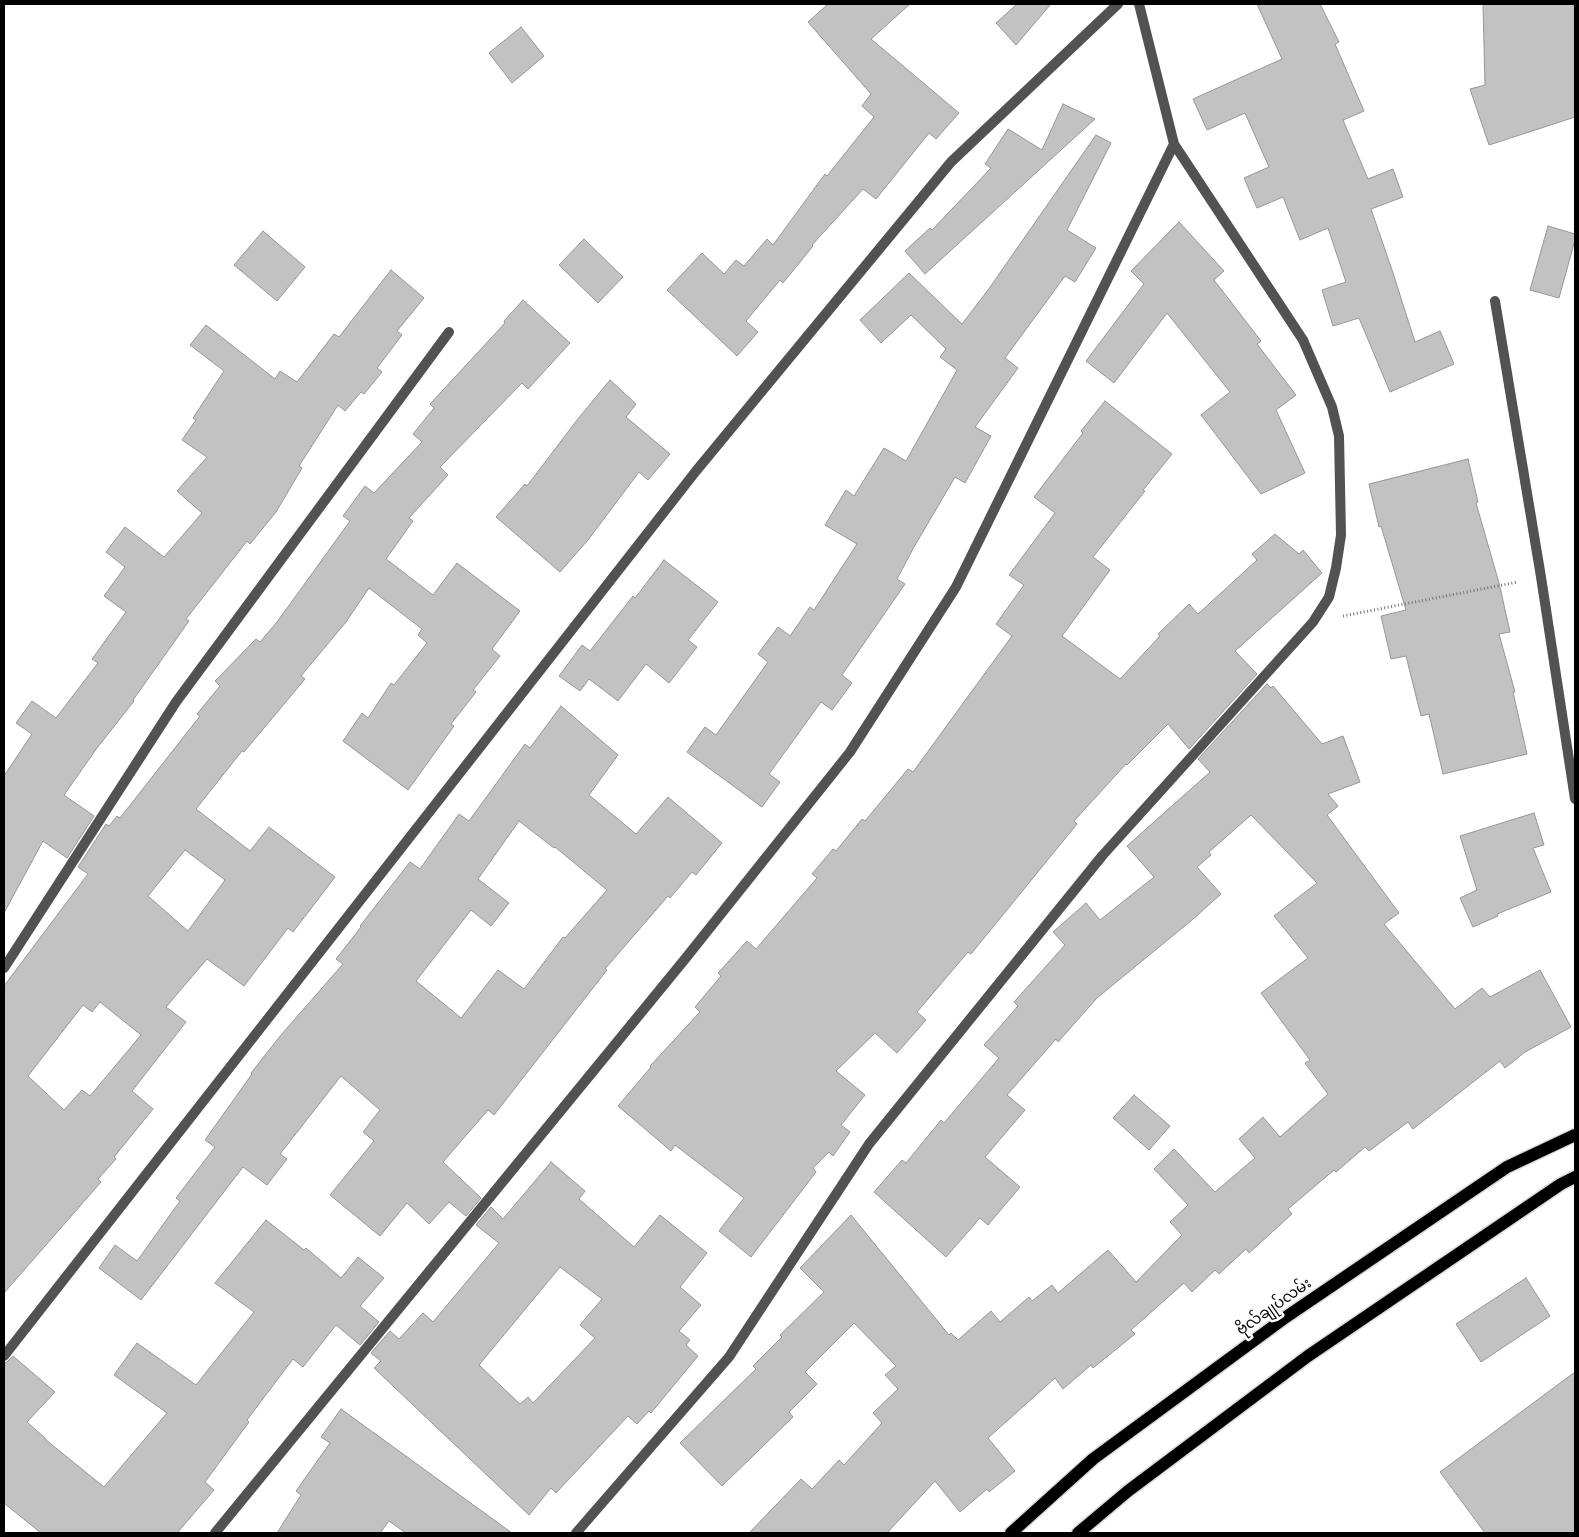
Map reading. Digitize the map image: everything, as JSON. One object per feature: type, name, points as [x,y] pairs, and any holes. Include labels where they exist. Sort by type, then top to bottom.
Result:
[{"type":"main road","name":"ဗိုလ်ချုပ်လမ်း","points":[[1011,1533],[1094,1459],[1286,1317],[1507,1167],[1575,1135]]},
{"type":"main road","points":[[1078,1533],[1128,1491],[1308,1356],[1561,1184],[1575,1177]]},
{"type":"street","points":[[4,1356],[696,471],[951,162],[1118,4]]},
{"type":"street","points":[[576,1533],[729,1357],[876,1136],[1102,856],[1313,622],[1329,596],[1341,535],[1339,436],[1332,407],[1303,340],[1174,144],[1139,4]]},
{"type":"street","points":[[216,1533],[679,967],[850,752],[956,587],[1174,144]]},
{"type":"street","points":[[1495,301],[1541,577],[1575,799]]},
{"type":"street","points":[[4,968],[176,702],[449,332]]},
{"type":"path","points":[[1313,622],[1541,577]]},
{"type":"building","points":[[828,4],[910,4],[871,39],[959,113],[936,139],[929,133],[876,199],[863,189],[812,245],[783,283],[780,280],[746,321],[758,332],[737,356],[667,290],[702,253],[724,274],[736,260],[744,266],[767,239],[773,245],[825,174],[827,176],[874,117],[862,106],[871,94],[808,22]]},
{"type":"building","points":[[1017,4],[1051,4],[1016,45],[996,23]]},
{"type":"building","points":[[1257,4],[1320,4],[1339,42],[1335,44],[1364,111],[1343,120],[1368,179],[1393,169],[1403,197],[1371,209],[1415,342],[1440,331],[1454,364],[1390,392],[1359,318],[1333,326],[1322,290],[1346,282],[1328,228],[1300,240],[1283,197],[1257,208],[1244,178],[1269,167],[1245,113],[1207,130],[1193,99],[1282,59]]},
{"type":"building","points":[[1483,4],[1575,4],[1575,117],[1489,145],[1470,89],[1485,85]]},
{"type":"building","points":[[521,27],[544,56],[512,83],[489,53]]},
{"type":"building","points":[[1063,104],[1095,119],[925,274],[905,251],[930,228],[932,230],[991,168],[985,164],[1008,129],[1042,150]]},
{"type":"building","points":[[1096,135],[1111,143],[1067,230],[1096,248],[1075,282],[1065,276],[1005,358],[1018,368],[975,427],[991,436],[965,483],[955,477],[914,547],[897,579],[905,584],[842,675],[852,683],[832,710],[821,702],[769,774],[780,782],[762,807],[687,752],[705,727],[716,735],[768,662],[758,654],[778,627],[790,636],[810,607],[814,610],[857,544],[825,525],[846,490],[854,496],[884,448],[906,461],[957,370],[940,357],[946,349],[911,315],[881,343],[860,320],[909,273],[962,324],[988,290]]},
{"type":"building","points":[[1179,222],[1224,271],[1214,280],[1261,341],[1257,344],[1296,395],[1276,410],[1305,473],[1261,494],[1201,415],[1230,392],[1167,313],[1114,383],[1086,361],[1144,284],[1131,271]]},
{"type":"building","points":[[1548,226],[1575,234],[1559,298],[1530,290]]},
{"type":"building","points":[[263,231],[305,267],[277,301],[234,265]]},
{"type":"building","points":[[584,239],[623,277],[598,303],[559,265]]},
{"type":"building","points":[[391,270],[424,298],[397,331],[402,335],[377,368],[382,372],[364,394],[361,392],[345,411],[338,405],[299,466],[302,468],[276,512],[250,544],[247,541],[186,619],[189,621],[134,701],[97,748],[64,795],[94,816],[67,858],[43,841],[4,913],[4,776],[32,734],[16,723],[32,701],[56,718],[98,663],[92,659],[126,612],[104,596],[125,567],[106,552],[125,527],[164,557],[202,513],[177,491],[207,457],[182,440],[196,420],[193,418],[224,371],[190,345],[206,325],[275,379],[280,371],[297,382],[334,334],[339,337]]},
{"type":"building","points":[[523,300],[570,343],[528,389],[522,383],[440,467],[448,475],[409,518],[413,521],[386,559],[433,595],[457,563],[520,611],[492,649],[500,656],[473,690],[476,692],[451,724],[454,726],[408,790],[343,741],[362,713],[368,718],[391,683],[394,685],[427,643],[418,635],[422,629],[369,588],[346,622],[301,676],[305,679],[244,752],[242,751],[196,809],[250,851],[269,827],[335,877],[293,932],[288,928],[244,986],[207,959],[166,1007],[186,1022],[132,1091],[153,1109],[114,1157],[116,1159],[98,1179],[101,1182],[4,1293],[4,986],[88,874],[78,867],[106,824],[109,826],[117,816],[120,818],[200,716],[197,714],[220,686],[215,681],[256,639],[260,642],[277,622],[350,521],[343,516],[365,486],[374,493],[422,442],[413,434],[434,408],[430,404],[505,323],[504,321]],"holes":[[[185,850],[225,880],[188,931],[148,896]],[[100,1002],[141,1035],[90,1096],[82,1090],[64,1110],[28,1076],[83,1005],[92,1012]]]},
{"type":"building","points":[[610,380],[636,404],[626,417],[670,454],[648,480],[639,472],[588,540],[560,572],[496,517],[525,484],[527,486]]},
{"type":"building","points":[[1105,401],[1172,454],[1093,557],[1110,570],[1062,636],[1120,679],[1160,636],[1158,634],[1189,604],[1198,614],[1257,560],[1252,554],[1275,534],[1299,554],[1303,550],[1322,573],[1235,651],[1257,674],[1189,749],[1168,724],[1126,764],[1074,821],[1077,824],[971,954],[968,952],[917,1012],[926,1020],[897,1053],[875,1033],[836,1071],[865,1095],[841,1125],[850,1132],[833,1156],[829,1152],[813,1168],[816,1172],[751,1257],[719,1231],[744,1198],[675,1145],[671,1151],[618,1106],[650,1066],[700,1012],[695,1007],[721,976],[718,973],[747,941],[756,949],[817,878],[812,874],[833,849],[836,851],[862,819],[865,821],[908,769],[913,772],[1012,636],[996,624],[1024,585],[1009,575],[1055,513],[1034,497]]},
{"type":"building","points":[[1468,459],[1478,502],[1476,503],[1499,583],[1510,632],[1499,634],[1515,692],[1513,692],[1527,754],[1443,774],[1429,714],[1421,716],[1406,656],[1391,659],[1381,616],[1406,610],[1381,526],[1379,527],[1369,484]]},
{"type":"building","points":[[664,560],[718,602],[688,640],[697,647],[669,683],[646,664],[618,701],[589,679],[580,691],[559,676],[582,645],[590,651]]},
{"type":"building","points":[[1267,684],[1271,688],[1273,686],[1322,744],[1343,736],[1360,782],[1328,794],[1338,806],[1327,815],[1399,913],[1384,924],[1455,1009],[1482,988],[1490,997],[1540,970],[1571,1027],[1525,1052],[1505,1068],[1500,1061],[1413,1129],[1408,1122],[1369,1151],[1365,1147],[1336,1172],[1334,1170],[1288,1209],[1292,1214],[1249,1253],[1246,1249],[1219,1274],[1215,1270],[1192,1292],[1184,1283],[1131,1330],[1135,1334],[1093,1368],[1091,1365],[1063,1389],[1055,1378],[988,1438],[1015,1471],[989,1492],[987,1489],[960,1512],[935,1481],[887,1533],[749,1533],[801,1479],[812,1489],[839,1460],[844,1465],[882,1423],[873,1413],[898,1389],[885,1375],[896,1366],[854,1323],[805,1372],[817,1384],[789,1412],[793,1417],[722,1486],[680,1443],[756,1369],[753,1366],[782,1337],[780,1335],[824,1292],[800,1268],[851,1215],[949,1335],[951,1333],[958,1340],[991,1311],[1000,1322],[1029,1297],[1032,1301],[1052,1285],[1058,1293],[1108,1250],[1136,1282],[1182,1235],[1170,1222],[1188,1205],[1154,1169],[1174,1149],[1215,1192],[1255,1158],[1239,1139],[1263,1117],[1280,1137],[1328,1094],[1305,1063],[1310,1060],[1261,993],[1308,958],[1274,916],[1317,883],[1251,815],[1209,852],[1211,855],[1197,867],[1221,894],[1097,998],[1058,1042],[1056,1039],[1007,1095],[1025,1110],[985,1157],[1020,1187],[988,1225],[980,1218],[946,1257],[874,1192],[902,1160],[906,1163],[941,1120],[944,1123],[999,1058],[984,1045],[1018,1006],[1014,1002],[1065,945],[1053,932],[1086,903],[1100,920],[1154,877],[1127,846],[1210,772],[1198,759]]},
{"type":"building","points":[[561,706],[618,755],[589,795],[636,834],[668,797],[722,843],[696,875],[692,872],[670,898],[668,896],[605,969],[607,970],[494,1115],[488,1110],[443,1162],[481,1198],[466,1216],[449,1202],[429,1224],[407,1203],[380,1236],[330,1195],[374,1141],[363,1132],[380,1110],[341,1076],[280,1154],[287,1159],[267,1185],[243,1167],[141,1300],[99,1268],[115,1245],[137,1261],[180,1201],[176,1198],[215,1147],[205,1140],[251,1073],[281,1035],[343,964],[336,959],[360,926],[410,862],[420,869],[459,814],[469,821],[525,744],[530,748]],"holes":[[[519,821],[607,890],[565,938],[563,937],[524,989],[498,970],[461,1018],[416,981],[471,910],[491,926],[509,903],[478,879]]]},
{"type":"building","points":[[1534,813],[1544,845],[1533,848],[1551,892],[1497,914],[1498,916],[1473,927],[1460,898],[1477,890],[1460,836]]},
{"type":"building","points":[[1134,1095],[1170,1126],[1149,1150],[1113,1118]]},
{"type":"building","points":[[551,1162],[585,1191],[579,1199],[634,1247],[660,1215],[707,1253],[680,1287],[701,1305],[679,1331],[690,1340],[686,1345],[698,1356],[651,1413],[649,1411],[637,1424],[628,1416],[556,1493],[551,1488],[529,1515],[374,1368],[381,1361],[371,1353],[390,1331],[399,1339],[423,1313],[433,1322],[499,1243],[476,1225],[491,1207],[503,1219]],"holes":[[[560,1267],[602,1299],[580,1325],[595,1338],[533,1403],[528,1397],[520,1404],[479,1365]]]},
{"type":"building","points":[[266,1220],[304,1250],[306,1248],[341,1278],[358,1257],[384,1278],[360,1306],[379,1322],[360,1345],[336,1325],[303,1367],[293,1359],[247,1420],[249,1422],[205,1482],[214,1490],[177,1533],[41,1533],[4,1503],[4,1363],[13,1356],[55,1392],[27,1422],[104,1487],[167,1413],[114,1375],[137,1343],[196,1385],[254,1312],[215,1283]]},
{"type":"building","points":[[1526,1278],[1550,1316],[1481,1362],[1456,1324]]},
{"type":"building","points":[[1575,1372],[1575,1533],[1485,1533],[1440,1472]]},
{"type":"building","points":[[341,1409],[512,1533],[406,1533],[389,1521],[380,1533],[277,1533],[301,1495],[296,1491],[330,1443],[321,1437]]}]
